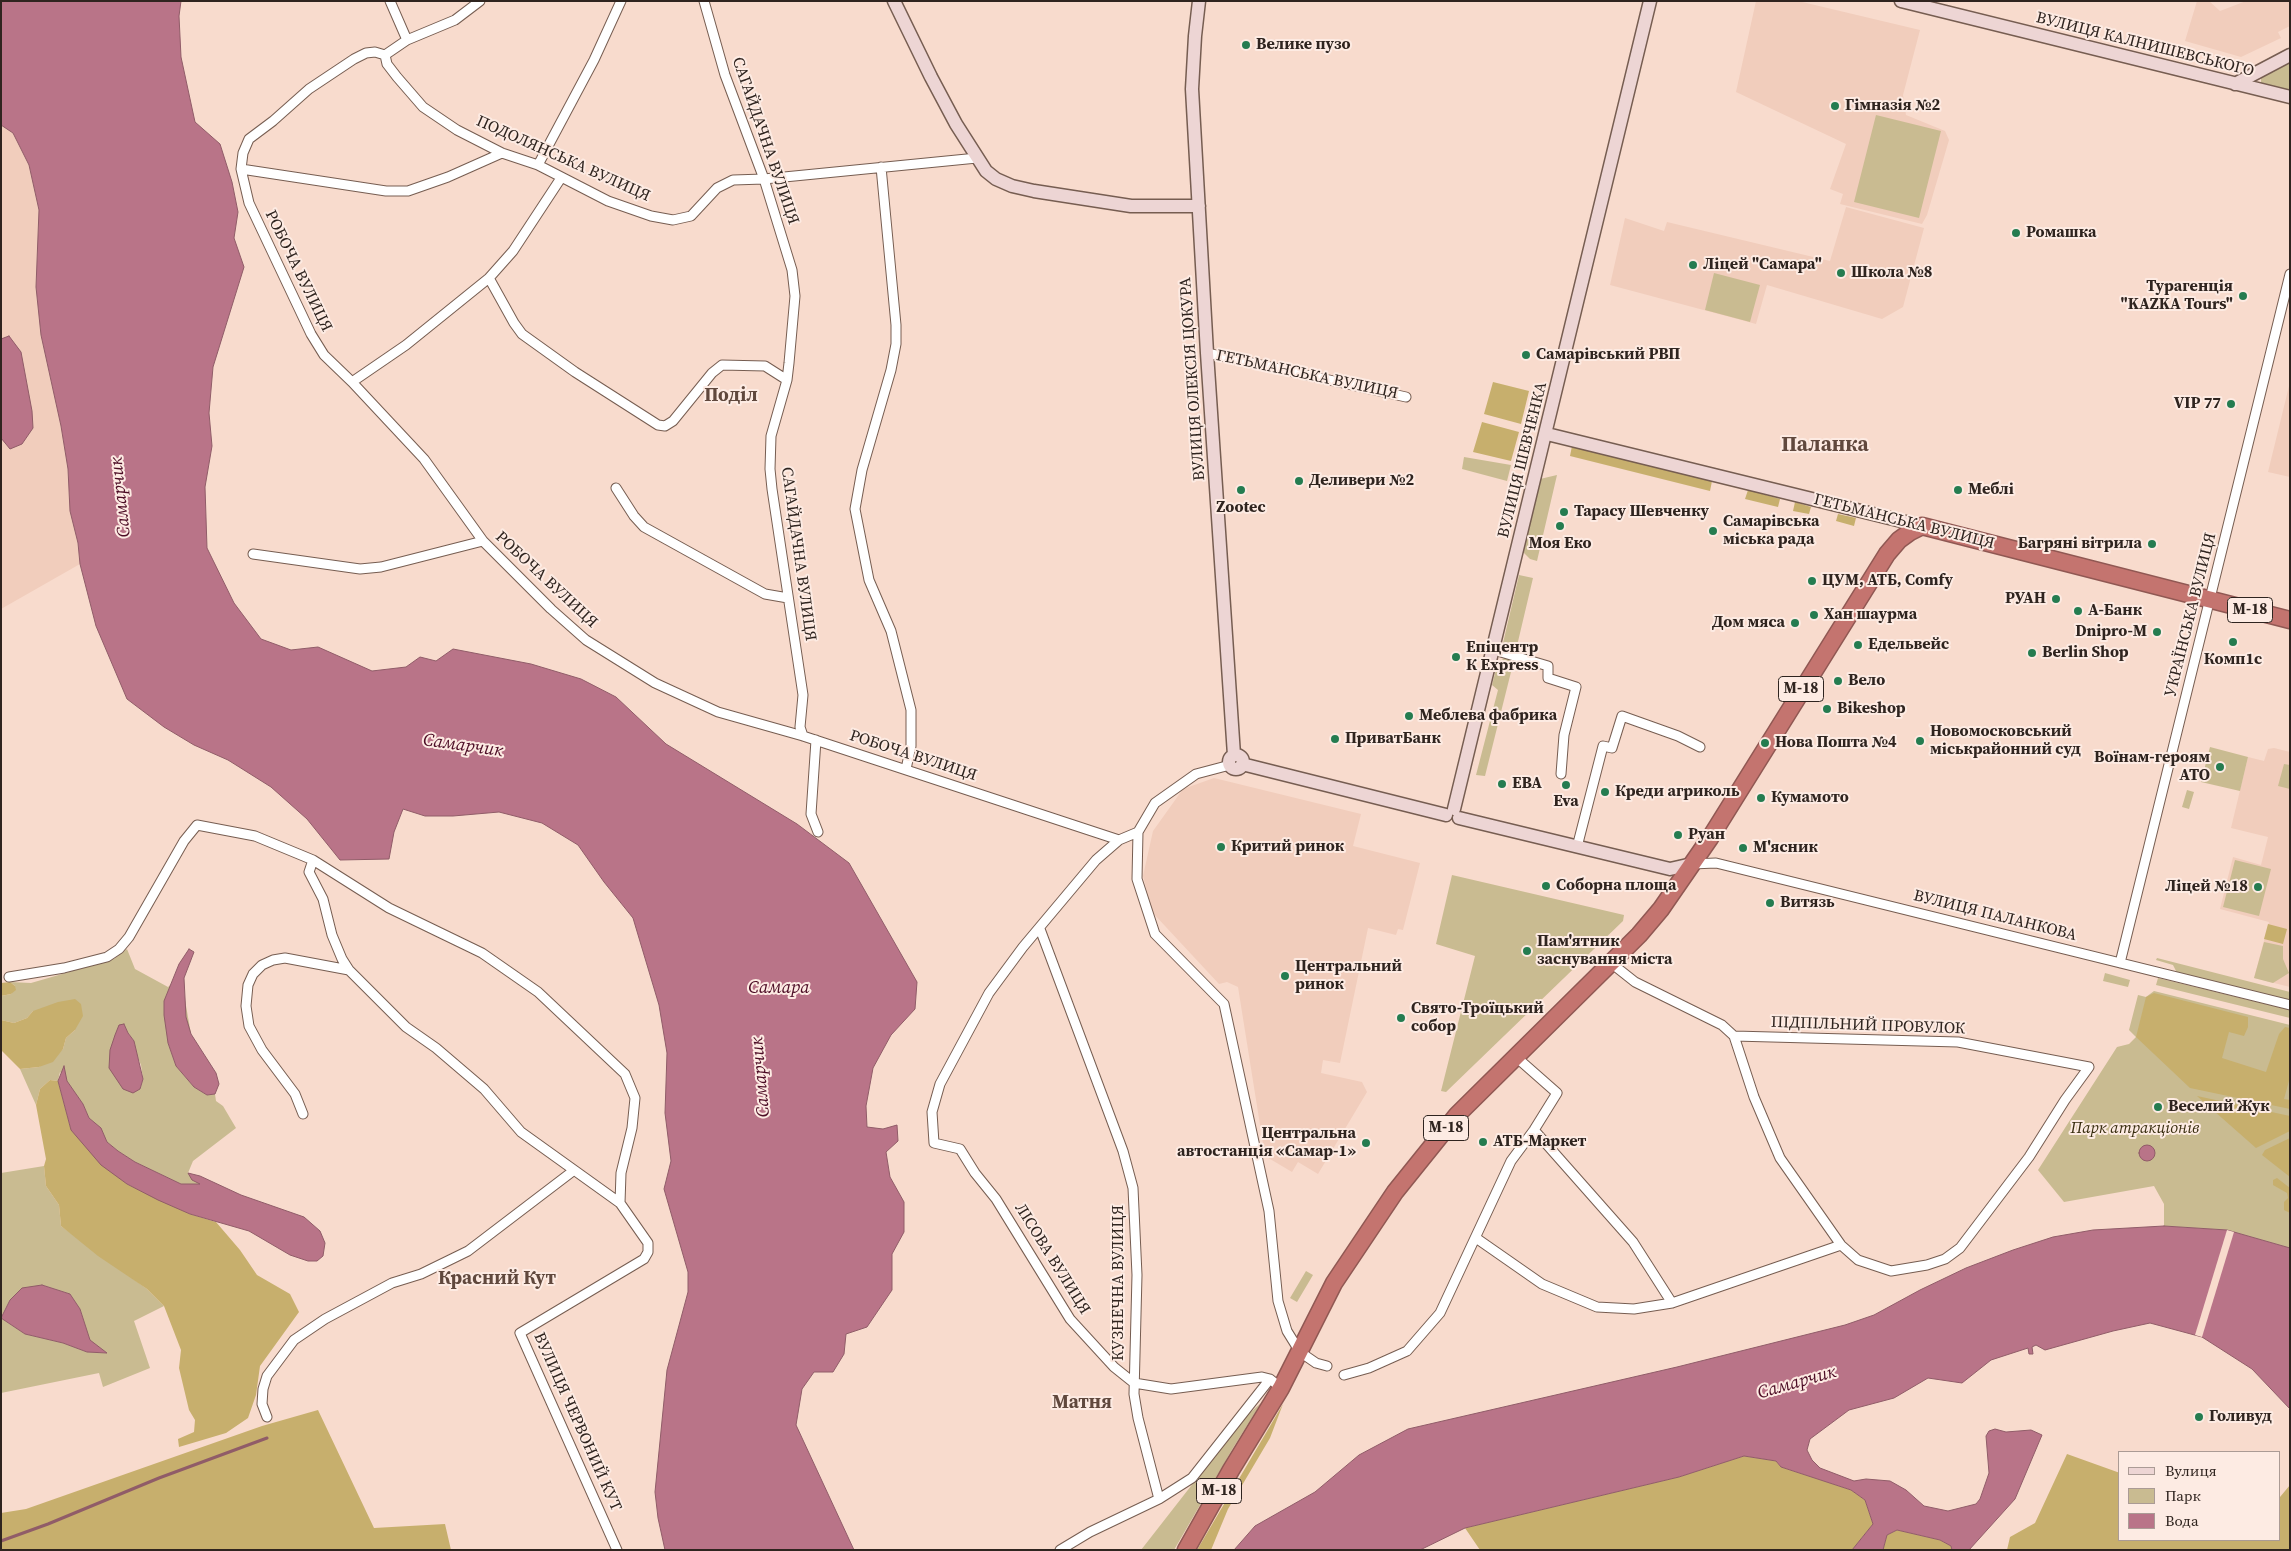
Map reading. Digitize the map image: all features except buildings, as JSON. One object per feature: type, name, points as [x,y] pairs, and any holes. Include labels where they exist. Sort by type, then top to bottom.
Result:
[{"type":"highway","name":"ГЕТЬМАНСЬКА ВУЛИЦЯ","points":[[1922,526],[2290,620]]},
{"type":"highway","name":"М-18","points":[[1186,1550],[1231,1470],[1276,1383],[1300,1352],[1334,1283],[1395,1192],[1457,1115],[1639,936],[1661,909],[1692,864],[1887,554],[1910,532],[1922,526]]},
{"type":"street","points":[[390,1],[407,40]]},
{"type":"street","points":[[480,1],[455,20],[407,40],[384,55],[375,52],[366,53],[354,59],[309,89],[274,121],[249,139],[243,153],[241,169],[386,191],[408,191],[448,177],[502,153]]},
{"type":"street","points":[[538,165],[594,60],[621,1]]},
{"type":"street","name":"САГАЙДАЧНА ВУЛИЦЯ","points":[[704,1],[725,75],[764,178],[792,270],[795,296],[787,380],[771,436],[770,469],[803,695],[800,726],[803,736]]},
{"type":"street","points":[[894,1],[931,77],[977,158],[996,179],[1012,186],[1034,191],[1131,206],[1199,206]]},
{"type":"street","name":"ВУЛИЦЯ ОЛЕКСІЯ ЦОКУРА","points":[[1199,1],[1194,36],[1192,89],[1207,354],[1235,762]]},
{"type":"street","name":"ВУЛИЦЯ ШЕВЧЕНКА","points":[[1453,814],[1650,1]]},
{"type":"street","name":"ВУЛИЦЯ КАЛНИШЕВСЬКОГО","points":[[1901,1],[2290,97]]},
{"type":"street","name":"ПОДОЛЯНСЬКА ВУЛИЦЯ","points":[[384,55],[387,64],[397,78],[423,106],[457,130],[502,153],[538,165],[608,201],[650,216],[673,220],[691,216],[717,188],[733,180],[977,158]]},
{"type":"street","points":[[2234,84],[2290,55]]},
{"type":"street","points":[[881,167],[896,325],[896,344],[891,370],[862,470],[856,509],[869,580],[891,631],[911,710],[911,746],[906,769]]},
{"type":"street","name":"РОБОЧА ВУЛИЦЯ","points":[[241,169],[249,203],[311,334],[324,355],[424,459],[483,541],[544,602],[586,640],[655,683],[718,712],[816,740],[1119,840]]},
{"type":"street","points":[[352,382],[406,345],[489,278],[512,252],[561,178]]},
{"type":"street","name":"УКРАЇНСЬКА ВУЛИЦЯ","points":[[2120,963],[2290,274]]},
{"type":"street","points":[[489,278],[522,334],[575,372],[658,426],[665,426],[673,421],[712,373],[722,365],[750,364],[765,366],[787,380]]},
{"type":"street","name":"ГЕТЬМАНСЬКА ВУЛИЦЯ","points":[[1207,354],[1406,397]]},
{"type":"street","name":"ГЕТЬМАНСЬКА ВУЛИЦЯ","points":[[1546,434],[1922,526]]},
{"type":"street","points":[[616,488],[634,516],[644,527],[765,594],[788,598]]},
{"type":"street","points":[[253,554],[360,569],[399,563],[483,541]]},
{"type":"street","points":[[1494,650],[1548,666],[1548,678],[1576,686],[1564,735],[1562,774]]},
{"type":"street","points":[[1577,847],[1603,746],[1612,748],[1622,716],[1678,736],[1700,747]]},
{"type":"street","points":[[816,740],[811,814],[818,832]]},
{"type":"street","points":[[1327,1366],[1316,1363],[1300,1352],[1287,1330],[1278,1300],[1269,1211],[1224,1004],[1155,934],[1137,879],[1138,832],[1155,803],[1196,774],[1235,762],[1453,814],[1577,847],[1670,869],[1692,864]]},
{"type":"street","points":[[9,977],[64,968],[107,957],[119,949],[129,938],[184,841],[197,825],[255,836],[313,860],[389,908],[454,938],[507,970],[538,992],[625,1074],[635,1098],[632,1128],[620,1173],[620,1203]]},
{"type":"street","points":[[1040,929],[1096,860],[1119,840],[1138,832]]},
{"type":"street","name":"ВУЛИЦЯ ЧЕРВОНИЙ КУТ","points":[[313,860],[309,872],[322,899],[342,959],[349,970],[406,1027],[436,1048],[484,1089],[521,1132],[620,1203],[648,1243],[648,1252],[644,1259],[520,1333],[617,1550]]},
{"type":"street","name":"ВУЛИЦЯ ПАЛАНКОВА","points":[[1692,864],[1704,862],[1725,865],[2290,1005]]},
{"type":"street","name":"ЛІСОВА ВУЛИЦЯ","points":[[1040,929],[1023,947],[989,993],[940,1084],[932,1112],[934,1143],[960,1149],[975,1173],[996,1199],[1070,1319],[1114,1367],[1134,1383],[1171,1389],[1262,1377],[1276,1383]]},
{"type":"street","name":"КУЗНЕЧНА ВУЛИЦЯ","points":[[1040,929],[1120,1142],[1133,1188],[1137,1276],[1134,1383],[1138,1418],[1159,1499]]},
{"type":"street","points":[[303,1114],[295,1094],[262,1050],[249,1026],[246,1006],[248,985],[253,974],[262,965],[273,960],[285,958],[349,970]]},
{"type":"street","points":[[1476,1238],[1542,1284],[1597,1307],[1634,1309],[1672,1303],[1769,1272],[1841,1245],[1780,1158],[1754,1097],[1734,1036],[1722,1025],[1635,982],[1611,963]]},
{"type":"street","name":"ПІДПІЛЬНИЙ ПРОВУЛОК","points":[[1734,1036],[1958,1042],[2089,1067],[2065,1100],[2029,1157],[1960,1248],[1945,1259],[1926,1265],[1891,1271],[1858,1260],[1841,1245]]},
{"type":"street","points":[[1344,1375],[1369,1368],[1407,1351],[1440,1313],[1511,1161],[1534,1130],[1557,1093],[1515,1056]]},
{"type":"street","points":[[1534,1130],[1633,1242],[1672,1303]]},
{"type":"street","points":[[267,1417],[262,1404],[267,1376],[294,1340],[325,1319],[392,1283],[421,1274],[468,1251],[573,1170]]},
{"type":"street","points":[[1060,1550],[1090,1532],[1159,1499],[1192,1478],[1276,1383]]},
{"type":"shaded area","name":"Гімназія №2","points":[[1756,1],[1798,1],[1920,30],[1903,95],[1906,115],[1945,131],[1949,140],[1927,215],[1922,224],[1840,204],[1843,194],[1830,189],[1846,144],[1736,92]]},
{"type":"shaded area","points":[[2197,1],[2209,1],[2220,11],[2246,1],[2290,1],[2290,26],[2278,32],[2281,38],[2241,57],[2185,41]]},
{"type":"shaded area","points":[[1,125],[13,133],[29,165],[39,210],[36,287],[41,335],[61,426],[68,469],[70,511],[78,543],[80,564],[1,609]]},
{"type":"shaded area","points":[[1846,207],[1924,228],[1903,307],[1882,319],[1767,285],[1756,324],[1610,285],[1625,218],[1664,231],[1667,222],[1830,261]]},
{"type":"shaded area","points":[[1493,382],[1529,391],[1521,424],[1484,414]]},
{"type":"shaded area","points":[[2290,382],[2290,477],[2268,472]]},
{"type":"shaded area","points":[[1482,422],[1519,432],[1511,461],[1473,452]]},
{"type":"shaded area","points":[[1572,446],[1712,481],[1710,491],[1570,456]]},
{"type":"shaded area","points":[[1748,490],[1780,499],[1778,507],[1745,499]]},
{"type":"shaded area","points":[[1795,502],[1811,507],[1809,514],[1793,511]]},
{"type":"shaded area","points":[[1838,514],[1856,518],[1854,526],[1836,521]]},
{"type":"shaded area","name":"Ліцей №18","points":[[2274,748],[2290,752],[2290,987],[2254,978],[2269,922],[2220,909],[2233,857],[2261,865],[2268,837],[2231,828],[2248,757],[2264,761],[2268,749]]},
{"type":"shaded area","name":"Центральний ринок","points":[[1214,778],[1361,814],[1353,846],[1420,863],[1403,930],[1398,929],[1396,935],[1368,928],[1340,1063],[1323,1060],[1321,1073],[1362,1082],[1367,1092],[1318,1174],[1298,1162],[1292,1172],[1265,1156],[1238,987],[1227,982],[1219,984],[1152,912],[1143,876],[1153,831],[1183,789]]},
{"type":"shaded area","points":[[2268,924],[2287,929],[2283,944],[2264,939]]},
{"type":"shaded area","points":[[10,982],[15,986],[16,990],[11,994],[1,996],[1,983]]},
{"type":"shaded area","points":[[2154,993],[2248,1017],[2248,1027],[2244,1036],[2229,1032],[2222,1058],[2266,1072],[2279,1034],[2285,1027],[2290,1028],[2290,1077],[2284,1099],[2290,1100],[2290,1109],[2190,1088],[2136,1037],[2146,997]]},
{"type":"shaded area","points":[[75,999],[81,1004],[83,1016],[75,1030],[66,1038],[63,1049],[53,1062],[39,1067],[20,1069],[1,1050],[1,1020],[14,1023],[27,1018],[33,1011],[58,1002]]},
{"type":"shaded area","points":[[50,1080],[58,1081],[71,1130],[127,1184],[190,1214],[216,1222],[240,1250],[257,1275],[290,1294],[299,1312],[260,1366],[256,1395],[248,1418],[226,1433],[179,1447],[178,1439],[194,1432],[195,1420],[189,1410],[179,1368],[181,1350],[164,1306],[147,1289],[98,1256],[61,1226],[59,1205],[46,1186],[44,1166],[46,1159],[36,1105],[40,1089]]},
{"type":"shaded area","points":[[2197,1096],[2290,1116],[2290,1131],[2256,1148]]},
{"type":"shaded area","points":[[2290,1138],[2290,1177],[2262,1155],[2265,1150]]},
{"type":"shaded area","points":[[2277,1178],[2290,1188],[2290,1213],[2284,1210],[2284,1202],[2288,1198],[2287,1193],[2273,1185],[2273,1180]]},
{"type":"shaded area","points":[[1283,1404],[1270,1438],[1228,1509],[1211,1550],[1197,1550]]},
{"type":"shaded area","points":[[318,1410],[374,1528],[445,1524],[451,1550],[1,1550],[1,1513],[26,1509],[262,1426]]},
{"type":"shaded area","points":[[2067,1454],[2118,1472],[2118,1541],[2281,1541],[2281,1496],[2290,1485],[2290,1550],[2007,1550],[2010,1537],[2035,1523]]},
{"type":"shaded area","points":[[1744,1456],[1776,1461],[1781,1467],[1851,1490],[1865,1500],[1873,1524],[1852,1550],[1480,1550],[1465,1528],[1679,1477]]},
{"type":"shaded area","points":[[1897,1530],[1940,1540],[1951,1546],[1952,1550],[1883,1550],[1887,1535]]},
{"type":"green space","points":[[2290,60],[2290,92],[2261,84],[2261,76]]},
{"type":"green space","points":[[1876,115],[1941,131],[1919,218],[1854,202]]},
{"type":"green space","points":[[1714,273],[1760,285],[1750,322],[1705,310]]},
{"type":"green space","points":[[1464,457],[1511,465],[1507,481],[1462,469]]},
{"type":"green space","points":[[1557,475],[1537,561],[1530,559],[1522,551],[1540,479]]},
{"type":"green space","points":[[1519,575],[1533,578],[1516,650],[1513,652],[1505,649],[1503,643]]},
{"type":"green space","points":[[1505,658],[1514,660],[1485,776],[1476,775],[1498,690],[1492,685],[1498,662]]},
{"type":"green space","points":[[2210,747],[2248,757],[2240,791],[2201,782]]},
{"type":"green space","points":[[2284,764],[2290,765],[2290,789],[2278,786]]},
{"type":"green space","points":[[2187,790],[2194,792],[2189,809],[2182,807]]},
{"type":"green space","points":[[2235,860],[2271,869],[2259,916],[2223,907]]},
{"type":"green space","points":[[1452,875],[1624,915],[1623,921],[1446,1092],[1441,1091],[1475,956],[1436,944]]},
{"type":"green space","points":[[2264,942],[2283,946],[2283,959],[2289,973],[2273,983],[2254,978]]},
{"type":"green space","points":[[127,949],[135,969],[168,987],[176,980],[185,1000],[191,1034],[168,1043],[176,1066],[194,1087],[207,1095],[215,1094],[216,1101],[223,1106],[236,1128],[193,1161],[188,1173],[202,1184],[181,1184],[135,1162],[118,1151],[107,1142],[100,1128],[89,1118],[83,1104],[60,1072],[58,1081],[50,1080],[40,1089],[36,1105],[20,1069],[39,1067],[63,1049],[66,1038],[75,1030],[33,1011],[27,1018],[14,1023],[1,1020],[1,996],[11,994],[15,986],[10,982],[31,983],[114,959]],"holes":[[[124,1024],[134,1041],[141,1065],[143,1079],[140,1089]]]},
{"type":"green space","points":[[2157,958],[2290,992],[2290,1001],[2177,973],[2173,965],[2156,960]]},
{"type":"green space","points":[[2105,973],[2130,980],[2128,987],[2103,981]]},
{"type":"green space","points":[[2158,978],[2290,1010],[2290,1018],[2156,985]]},
{"type":"green space","name":"Парк атракціонів","points":[[2154,991],[2290,1025],[2290,1248],[2227,1230],[2164,1226],[2164,1204],[2154,1186],[2064,1202],[2038,1170],[2117,1047],[2129,1044],[2136,1037],[2129,1030],[2138,995],[2146,997]]},
{"type":"green space","points":[[44,1166],[46,1186],[59,1205],[61,1226],[147,1289],[164,1306],[134,1321],[150,1368],[103,1387],[99,1373],[1,1393],[1,1318],[25,1334],[63,1343],[87,1352],[107,1353],[90,1341],[80,1309],[70,1294],[42,1285],[10,1300],[1,1317],[1,1173]]},
{"type":"green space","points":[[1306,1271],[1313,1275],[1297,1302],[1290,1298]]},
{"type":"green space","points":[[1261,1403],[1174,1550],[1141,1550],[1244,1418]]},
{"type":"water","name":"Самара","points":[[1,1],[181,1],[179,16],[181,57],[195,122],[220,144],[232,182],[238,212],[234,238],[244,267],[213,367],[209,413],[212,446],[205,487],[207,548],[234,603],[261,639],[291,650],[318,647],[372,671],[406,667],[420,657],[436,661],[453,649],[531,664],[581,679],[616,697],[666,744],[797,824],[849,863],[917,982],[915,1009],[891,1035],[873,1068],[866,1106],[867,1127],[883,1129],[897,1125],[898,1141],[886,1152],[890,1177],[904,1202],[904,1232],[892,1254],[892,1290],[867,1327],[846,1334],[844,1354],[833,1372],[814,1372],[802,1389],[796,1425],[854,1550],[665,1550],[655,1492],[667,1370],[688,1292],[688,1272],[664,1189],[671,1161],[665,1113],[667,1053],[659,1005],[633,918],[578,845],[542,823],[499,812],[453,816],[425,816],[403,809],[394,832],[389,859],[340,860],[307,819],[271,787],[228,760],[194,745],[164,727],[127,699],[96,626],[80,564],[78,543],[70,511],[68,469],[61,426],[41,335],[36,287],[39,210],[29,165],[13,133],[1,125]]},
{"type":"water","points":[[9,336],[21,352],[32,411],[33,428],[22,444],[10,449],[1,438],[1,339]]},
{"type":"water","points":[[189,949],[194,952],[184,978],[186,1017],[191,1034],[216,1073],[219,1084],[215,1094],[207,1095],[194,1087],[176,1066],[168,1043],[164,1001],[179,964]]},
{"type":"water","points":[[124,1024],[134,1041],[143,1079],[140,1089],[133,1093],[123,1089],[109,1068],[110,1050],[115,1035],[119,1025]]},
{"type":"water","points":[[64,1066],[67,1081],[83,1104],[89,1118],[101,1128],[107,1142],[118,1151],[135,1162],[181,1184],[200,1184],[192,1180],[188,1173],[200,1176],[241,1195],[304,1217],[320,1231],[325,1243],[323,1256],[317,1261],[308,1261],[290,1255],[249,1231],[190,1214],[158,1200],[127,1184],[101,1165],[71,1130],[58,1081]]},
{"type":"water","points":[[2144,1145],[2150,1145],[2155,1150],[2153,1159],[2144,1161],[2139,1156],[2139,1150]]},
{"type":"water","name":"Самарчик","points":[[2164,1226],[2227,1230],[2290,1248],[2290,1409],[2252,1369],[2202,1337],[2150,1323],[2045,1350],[2036,1345],[2032,1347],[2033,1354],[2029,1354],[2028,1348],[1991,1360],[1962,1383],[1928,1378],[1894,1398],[1849,1410],[1810,1439],[1807,1450],[1812,1460],[1820,1468],[1854,1481],[1866,1479],[1890,1481],[1906,1490],[1924,1506],[1948,1511],[1976,1504],[1980,1499],[1989,1473],[1986,1436],[1989,1431],[1995,1429],[2006,1432],[2031,1430],[2042,1435],[2015,1499],[1969,1550],[1952,1550],[1951,1546],[1940,1540],[1897,1530],[1887,1535],[1883,1550],[1852,1550],[1873,1524],[1865,1500],[1851,1490],[1781,1467],[1776,1461],[1744,1456],[1679,1477],[1465,1528],[1420,1550],[1234,1550],[1255,1526],[1315,1492],[1359,1455],[1408,1429],[1677,1367],[1845,1325],[1874,1315],[1966,1268],[2053,1237],[2093,1230]]},
{"type":"water","points":[[42,1285],[70,1294],[80,1309],[90,1340],[107,1353],[87,1352],[63,1343],[25,1334],[1,1318],[10,1300],[22,1288]]},
{"type":"pier","points":[[2227,1230],[2234,1232],[2202,1337],[2195,1335]]},
{"type":"waterway","points":[[1,1541],[48,1524],[159,1478],[267,1438]]},
{"type":"place","name":"Велике пузо","points":[[1246,45]]},
{"type":"place","name":"Гімназія №2","points":[[1835,106]]},
{"type":"place","name":"Ромашка","points":[[2016,233]]},
{"type":"place","name":"Ліцей \"Самара\"","points":[[1693,265]]},
{"type":"place","name":"Школа №8","points":[[1841,273]]},
{"type":"place","name":"Турагенція \"KAZKA Tours\"","points":[[2243,296]]},
{"type":"place","name":"Самарівський РВП","points":[[1526,355]]},
{"type":"place","name":"VIP 77","points":[[2231,404]]},
{"type":"place","name":"Деливери №2","points":[[1299,481]]},
{"type":"place","name":"Zootec","points":[[1241,490]]},
{"type":"place","name":"Меблі","points":[[1958,490]]},
{"type":"place","name":"Тарасу Шевченку","points":[[1564,512]]},
{"type":"place","name":"Моя Еко","points":[[1560,526]]},
{"type":"place","name":"Самарівська міська рада","points":[[1713,531]]},
{"type":"place","name":"Багряні вітрила","points":[[2152,544]]},
{"type":"place","name":"ЦУМ, АТБ, Comfy","points":[[1812,581]]},
{"type":"place","name":"РУАН","points":[[2056,599]]},
{"type":"place","name":"А-Банк","points":[[2078,611]]},
{"type":"place","name":"Хан шаурма","points":[[1814,615]]},
{"type":"place","name":"Дом мяса","points":[[1795,623]]},
{"type":"place","name":"Dnipro-M","points":[[2157,632]]},
{"type":"place","name":"Комп1с","points":[[2233,642]]},
{"type":"place","name":"Едельвейс","points":[[1858,645]]},
{"type":"place","name":"Berlin Shop","points":[[2032,653]]},
{"type":"place","name":"Епіцентр К Express","points":[[1456,657]]},
{"type":"place","name":"Вело","points":[[1838,681]]},
{"type":"place","name":"Bikeshop","points":[[1827,709]]},
{"type":"place","name":"Меблева фабрика","points":[[1409,716]]},
{"type":"place","name":"ПриватБанк","points":[[1335,739]]},
{"type":"place","name":"Новомосковський міськрайонний суд","points":[[1920,741]]},
{"type":"place","name":"Нова Пошта №4","points":[[1765,743]]},
{"type":"place","name":"Воїнам-героям АТО","points":[[2220,767]]},
{"type":"place","name":"ЕВА","points":[[1502,784]]},
{"type":"place","name":"Eva","points":[[1566,785]]},
{"type":"place","name":"Креди агриколь","points":[[1605,792]]},
{"type":"place","name":"Кумамото","points":[[1761,798]]},
{"type":"place","name":"Руан","points":[[1678,835]]},
{"type":"place","name":"Критий ринок","points":[[1221,847]]},
{"type":"place","name":"М'ясник","points":[[1743,848]]},
{"type":"place","name":"Соборна площа","points":[[1546,886]]},
{"type":"place","name":"Ліцей №18","points":[[2258,887]]},
{"type":"place","name":"Витязь","points":[[1770,903]]},
{"type":"place","name":"Пам'ятник заснування міста","points":[[1527,951]]},
{"type":"place","name":"Центральний ринок","points":[[1285,976]]},
{"type":"place","name":"Свято-Троїцький собор","points":[[1401,1018]]},
{"type":"place","name":"Веселий Жук","points":[[2158,1107]]},
{"type":"place","name":"АТБ-Маркет","points":[[1483,1142]]},
{"type":"place","name":"Центральна автостанція «Самар-1»","points":[[1366,1143]]},
{"type":"place","name":"Голивуд","points":[[2199,1417]]},
{"type":"district","name":"Поділ","points":[[731,396]]},
{"type":"district","name":"Паланка","points":[[1825,446]]},
{"type":"district","name":"Красний Кут","points":[[497,1279]]},
{"type":"district","name":"Матня","points":[[1082,1403]]}]
